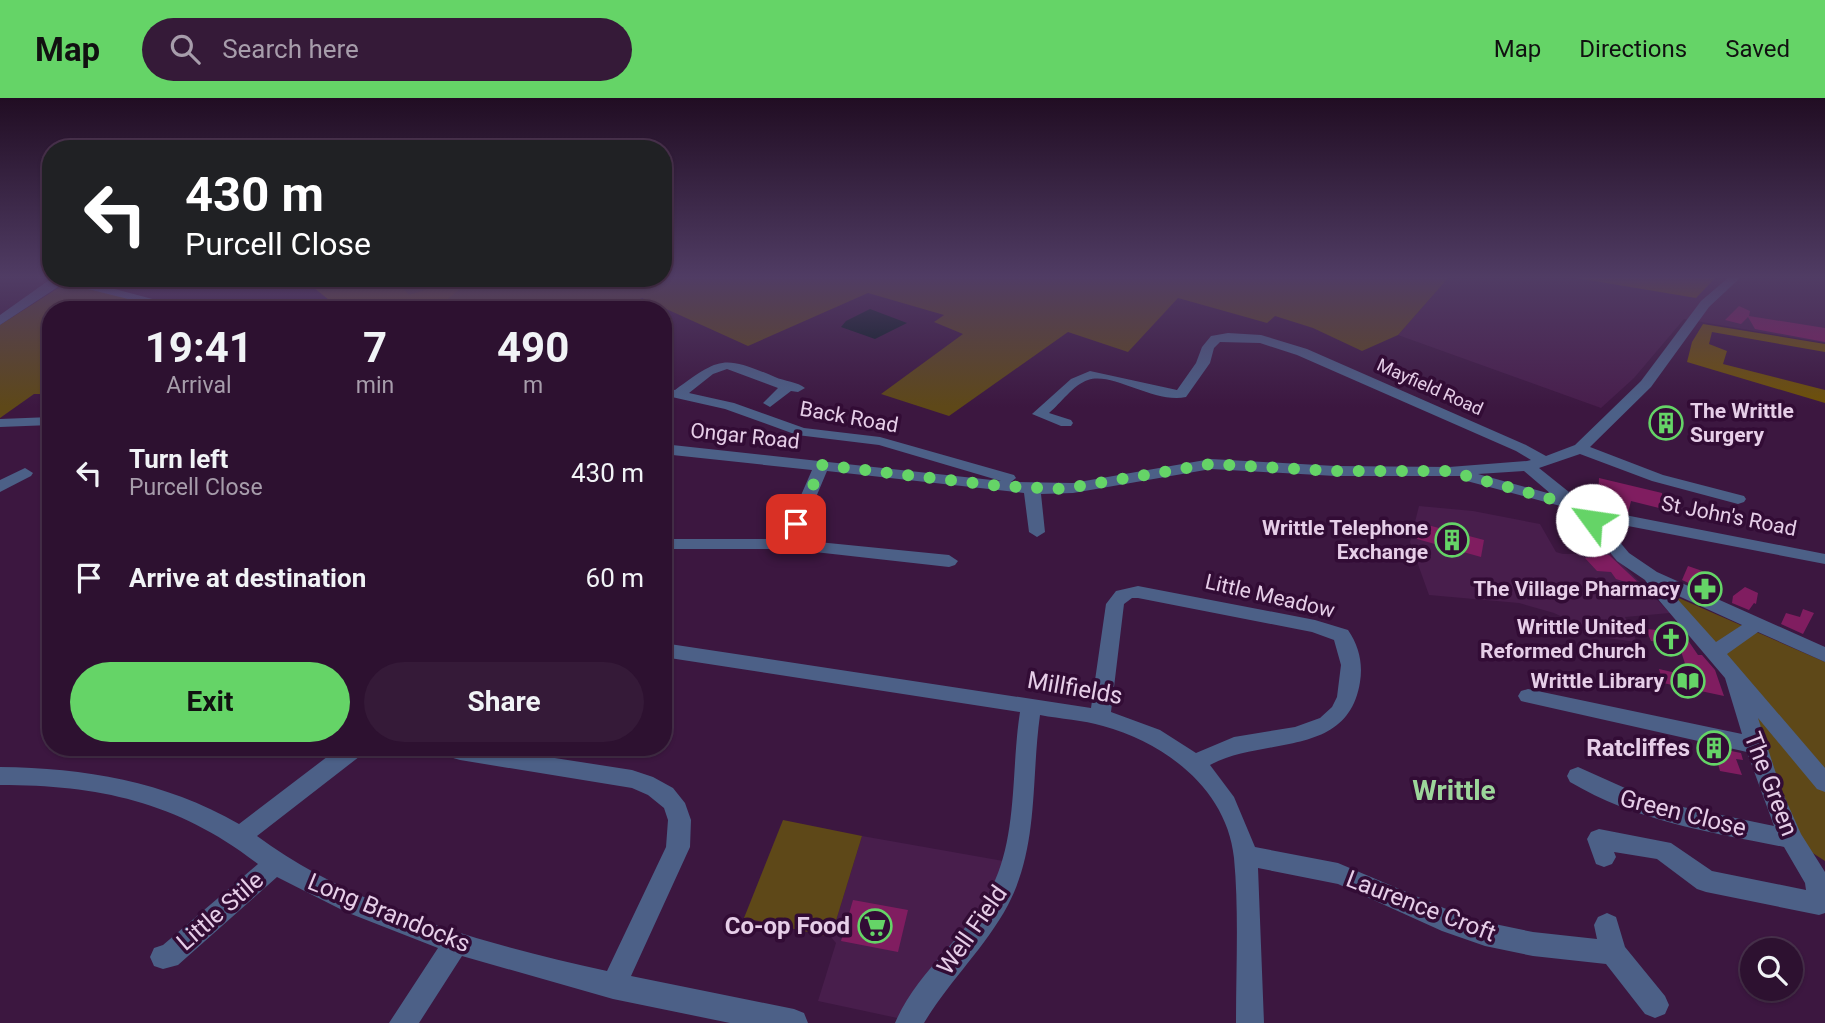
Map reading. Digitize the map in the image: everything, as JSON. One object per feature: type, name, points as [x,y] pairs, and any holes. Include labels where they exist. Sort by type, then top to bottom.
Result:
[{"type":"street","points":[[1693,320],[1646,384],[1580,447],[1660,481],[1689,490],[1738,499]]},
{"type":"street","name":"Mayfield Road","points":[[1066,423],[1040,414],[1081,378],[1099,376],[1157,393],[1181,394],[1196,373],[1211,343],[1222,337],[1248,338],[1302,352],[1521,448],[1545,462]]},
{"type":"street","points":[[725,365],[737,355]]},
{"type":"street","points":[[672,391],[716,367],[725,365],[745,369],[792,388],[770,403]]},
{"type":"street","name":"Back Road","points":[[672,392],[729,406],[802,432],[862,438],[923,453],[1017,481],[1029,488]]},
{"type":"street","points":[[0,431],[34,422]]},
{"type":"street","points":[[0,423],[42,422]]},
{"type":"street","name":"Ongar Road","points":[[672,450],[1029,488],[1073,488],[1211,464],[1335,471],[1449,471],[1527,466],[1545,462],[1580,447]]},
{"type":"street","points":[[788,544],[822,465]]},
{"type":"street","name":"The Green","points":[[1527,466],[1580,509],[1623,557],[1650,576],[1825,655]]},
{"type":"street","name":"Ongar Road","points":[[1449,471],[1580,509]]},
{"type":"street","points":[[0,487],[25,472]]},
{"type":"street","points":[[1029,488],[1037,532]]},
{"type":"street","name":"St John's Road","points":[[1580,509],[1825,559]]},
{"type":"street","points":[[672,544],[788,544],[949,561]]},
{"type":"street","name":"The Green","points":[[1650,576],[1825,783]]},
{"type":"street","name":"Little Meadow","points":[[1100,717],[1115,604],[1118,597],[1124,594],[1139,592],[1167,597],[1315,626],[1341,635],[1349,650],[1352,672],[1349,697],[1338,714],[1307,733],[1241,743],[1196,763]]},
{"type":"street","points":[[1716,652],[1755,625]]},
{"type":"street","name":"Millfields","points":[[672,651],[1100,717],[1130,724],[1173,745],[1196,763],[1217,787],[1233,813],[1246,856],[1250,1023]]},
{"type":"street","name":"The Green","points":[[1734,675],[1754,745],[1791,839],[1821,894]]},
{"type":"street","points":[[1528,696],[1754,745]]},
{"type":"street","name":"Well Field","points":[[909,1023],[929,991],[991,911],[1011,870],[1020,835],[1024,755],[1031,706]]},
{"type":"street","points":[[240,836],[344,756]]},
{"type":"street","points":[[485,756],[632,779],[653,785],[670,796],[679,811],[681,830],[678,847],[613,986]]},
{"type":"street","name":"Long Brandocks","points":[[0,776],[64,778],[116,785],[168,801],[240,836],[276,863],[356,904],[456,943],[722,1016],[794,1023]]},
{"type":"street","name":"Green Close","points":[[1578,776],[1613,796],[1644,807],[1791,839]]},
{"type":"street","points":[[1604,857],[1599,839],[1663,849],[1706,881],[1821,894]]},
{"type":"street","name":"Laurence Croft","points":[[1246,856],[1315,867],[1348,877],[1453,923],[1485,934],[1560,947],[1613,951]]},
{"type":"street","name":"Little Stile","points":[[163,957],[169,956],[276,863]]},
{"type":"street","points":[[1607,925],[1613,951],[1655,1005]]},
{"type":"street","points":[[403,1023],[456,943]]},
{"type":"shaded area","points":[[8,320],[42,320],[42,394],[34,394],[0,418],[0,325]]},
{"type":"shaded area","points":[[691,320],[806,320],[748,346]]},
{"type":"shaded area","points":[[900,320],[907,323],[875,339],[841,327],[846,321]]},
{"type":"shaded area","points":[[1157,320],[1128,352],[1068,332],[949,416],[881,394],[963,334],[934,322]]},
{"type":"shaded area","points":[[1288,320],[1411,320],[1398,335],[1362,351],[1313,328]]},
{"type":"shaded area","points":[[1411,320],[1683,320],[1634,378],[1601,408],[1398,335]]},
{"type":"shaded area","points":[[1691,320],[1825,320],[1825,343]]},
{"type":"shaded area","points":[[1703,324],[1825,344],[1825,352],[1712,332],[1709,344],[1727,351],[1723,364],[1825,390],[1825,403],[1687,362],[1692,342]]},
{"type":"shaded area","points":[[1419,506],[1473,511],[1540,524],[1556,552],[1563,554],[1612,554],[1670,613],[1625,617],[1637,642],[1607,638],[1554,613],[1519,603],[1429,595],[1410,542]]},
{"type":"shaded area","points":[[1672,595],[1825,662],[1825,861],[1808,850],[1801,841],[1747,700]]},
{"type":"shaded area","points":[[783,820],[862,836],[831,937],[744,918]]},
{"type":"shaded area","points":[[862,836],[1009,862],[987,906],[902,1019],[818,1001],[836,943],[831,937]]},
{"type":"building","points":[[1726,320],[1745,320],[1741,324]]},
{"type":"building","points":[[1750,320],[1775,320],[1825,328],[1825,342],[1755,329]]},
{"type":"building","name":"The Writtle Surgery","points":[[1663,412],[1682,418],[1672,431],[1653,424]]},
{"type":"building","points":[[1599,478],[1662,493],[1663,509],[1631,501],[1628,513],[1603,508],[1602,502],[1598,501]]},
{"type":"building","name":"Writtle Telephone Exchange","points":[[1420,523],[1484,540],[1481,557],[1417,539]]},
{"type":"building","points":[[1593,555],[1609,555],[1644,588],[1616,579],[1611,572],[1597,571],[1585,558],[1595,557]]},
{"type":"building","points":[[1688,566],[1711,574],[1713,594],[1682,580]]},
{"type":"building","points":[[1745,587],[1758,593],[1756,604],[1749,610],[1732,603],[1733,596]]},
{"type":"building","points":[[1803,609],[1814,613],[1803,634],[1781,624],[1786,613],[1800,617]]},
{"type":"building","points":[[1646,629],[1657,630],[1665,639],[1679,634],[1685,636],[1698,655],[1702,655],[1715,670],[1724,696],[1663,683],[1659,669],[1689,676],[1679,645],[1651,641]]},
{"type":"building","points":[[1707,746],[1741,753],[1743,760],[1736,759],[1742,775],[1720,771],[1718,764],[1713,764]]},
{"type":"building","name":"Co-op Food","points":[[853,900],[908,910],[898,952],[841,941]]},
{"type":"place","name":"The Writtle Surgery","points":[[1666,423]]},
{"type":"place","name":"Writtle Telephone Exchange","points":[[1452,540]]},
{"type":"place","name":"The Village Pharmacy","points":[[1705,589]]},
{"type":"place","name":"Writtle United Reformed Church","points":[[1671,639]]},
{"type":"place","name":"Writtle Library","points":[[1688,681]]},
{"type":"place","name":"Ratcliffes","points":[[1714,748]]},
{"type":"place","name":"Co-op Food","points":[[875,926]]},
{"type":"district","name":"Writtle","points":[[1454,790]]},
{"type":"route","points":[[796,524],[822,465],[1032,489],[1062,489],[1107,483],[1211,464],[1335,471],[1449,471],[1577,506],[1592,520]]}]
